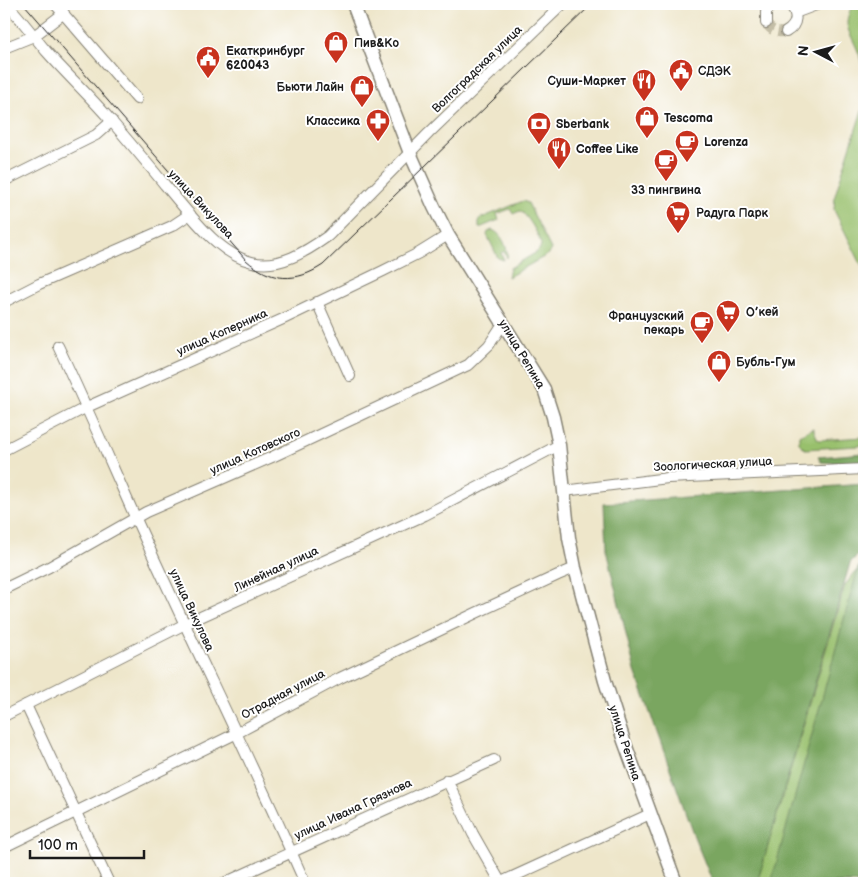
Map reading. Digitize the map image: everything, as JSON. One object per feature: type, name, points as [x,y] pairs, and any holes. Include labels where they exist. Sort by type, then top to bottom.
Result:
[{"type":"main road","name":"улица Репина","points":[[353,4],[410,153],[434,207],[448,235],[544,389],[553,417],[558,445],[569,538],[575,568],[605,681],[624,741],[676,883]]},
{"type":"street","name":"улица Викулова","points":[[7,4],[112,121],[190,214],[219,244],[239,257],[253,263],[285,260],[314,246],[328,236],[410,153]]},
{"type":"street","points":[[55,4],[137,99]]},
{"type":"street","name":"Волгоградская улица","points":[[410,153],[562,4]]},
{"type":"street","points":[[766,23],[766,12],[773,4]]},
{"type":"street","points":[[786,32],[794,24],[796,13],[788,4]]},
{"type":"street","points":[[796,13],[819,4]]},
{"type":"street","points":[[4,48],[34,36],[64,13]]},
{"type":"street","points":[[4,180],[96,135],[112,121]]},
{"type":"street","points":[[4,302],[39,284],[172,226],[190,214]]},
{"type":"street","name":"улица Коперника","points":[[4,450],[87,407],[420,253],[448,235]]},
{"type":"street","points":[[317,302],[350,376]]},
{"type":"street","name":"улица Котовского","points":[[4,589],[49,567],[136,518],[272,457],[468,365],[489,344],[504,322]]},
{"type":"street","name":"улица Викулова","points":[[58,346],[237,733],[304,883]]},
{"type":"street","name":"Линейная улица","points":[[4,716],[185,624],[425,515],[558,445]]},
{"type":"street","name":"Зоологическая улица","points":[[564,491],[668,478],[864,468]]},
{"type":"street","name":"Отрадная улица","points":[[4,847],[237,733],[349,674],[575,568]]},
{"type":"street","points":[[26,705],[109,883]]},
{"type":"street","name":"улица Ивана Грязнова","points":[[224,883],[446,780],[494,760]]},
{"type":"street","points":[[446,780],[473,834],[501,883],[650,814]]},
{"type":"green space","points":[[853,4],[864,4],[864,76],[859,55],[847,22]]},
{"type":"green space","points":[[864,104],[864,270],[834,210],[835,195]]},
{"type":"green space","points":[[523,201],[528,203],[551,249],[549,254],[508,277],[510,268],[539,249],[541,245],[536,232],[530,221],[520,211],[513,214],[510,209],[497,214],[499,220],[479,228],[479,219]]},
{"type":"green space","points":[[492,230],[501,237],[506,246],[507,258],[504,251],[501,253],[504,260],[498,258],[487,235]]},
{"type":"green space","points":[[813,428],[818,440],[864,437],[864,444],[859,446],[805,449],[799,443],[799,435]]},
{"type":"green space","points":[[864,453],[864,465],[821,462],[818,457]]},
{"type":"green space","points":[[864,484],[864,548],[850,563],[757,883],[713,883],[695,839],[635,671],[606,550],[604,503]]},
{"type":"green space","points":[[864,561],[864,883],[757,883],[845,585]]},
{"type":"green space","points":[[864,561],[864,883],[771,883],[858,568]]},
{"type":"tunnel","points":[[766,23],[774,31],[786,32]]},
{"type":"tram line","points":[[24,4],[246,260],[265,273],[284,278],[303,275],[323,265],[592,4]]},
{"type":"place","name":"Пив&Ко","points":[[336,64]]},
{"type":"place","name":"Екаткринбург 620043","points":[[208,79]]},
{"type":"place","name":"СДЭК","points":[[681,92]]},
{"type":"place","name":"Суши-Маркет","points":[[644,102]]},
{"type":"place","name":"Бьюти Лайн","points":[[362,108]]},
{"type":"place","name":"Tescoma","points":[[647,139]]},
{"type":"place","name":"Классика","points":[[378,142]]},
{"type":"place","name":"Sberbank","points":[[539,145]]},
{"type":"place","name":"Lorenza","points":[[687,163]]},
{"type":"place","name":"Coffee Like","points":[[559,170]]},
{"type":"place","name":"33 пингвина","points":[[666,182]]},
{"type":"place","name":"Радуга Парк","points":[[678,234]]},
{"type":"place","name":"О’кей","points":[[728,333]]},
{"type":"place","name":"Французский пекарь","points":[[702,344]]},
{"type":"place","name":"Бубль-Гум","points":[[719,383]]}]
